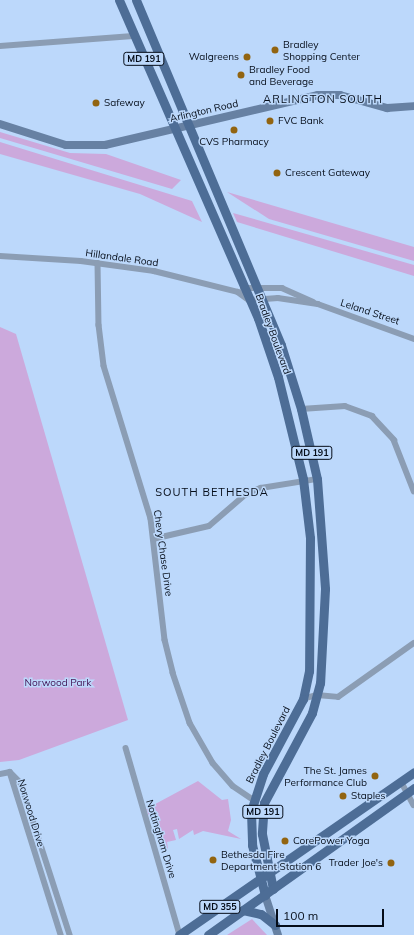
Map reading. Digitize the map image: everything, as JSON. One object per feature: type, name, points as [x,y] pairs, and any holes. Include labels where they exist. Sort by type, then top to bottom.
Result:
[{"type":"main road","name":"Bradley Boulevard","points":[[119,0],[133,36],[176,128],[241,290],[249,300],[278,377],[303,479],[311,572],[309,671],[303,699],[263,774],[254,800],[250,833],[261,880],[267,898]]},
{"type":"main road","name":"Bradley Boulevard","points":[[136,0],[263,299],[301,409],[317,479],[325,589],[317,695],[312,713],[264,803],[262,834],[272,873],[273,889]]},
{"type":"main road","name":"Arlington Road","points":[[0,124],[36,138],[75,146],[106,145],[328,94],[387,108],[414,106]]},
{"type":"main road","points":[[309,671],[317,695]]},
{"type":"main road","name":"MD 355","points":[[179,935],[272,873],[414,772]]},
{"type":"main road","name":"MD 355","points":[[208,935],[243,910],[267,898],[273,889],[411,791]]},
{"type":"main road","name":"MD 191","points":[[267,898],[278,935]]},
{"type":"main road","points":[[243,910],[261,914],[275,925]]},
{"type":"street","points":[[0,46],[113,40],[123,36],[133,36]]},
{"type":"street","name":"Hillandale Road","points":[[0,256],[98,264],[154,271],[241,290]]},
{"type":"street","name":"Chevy Chase Drive","points":[[98,264],[98,325],[104,366],[143,486],[153,540],[165,640],[190,723],[222,775],[254,800]]},
{"type":"street","name":"Leland Street","points":[[241,290],[258,287],[294,292],[318,304],[414,339]]},
{"type":"street","name":"Leland Street","points":[[249,300],[263,299],[318,304]]},
{"type":"street","points":[[301,409],[345,406],[372,416],[394,440],[414,491]]},
{"type":"street","points":[[153,540],[209,526],[245,495],[268,486],[303,479],[317,479]]},
{"type":"street","points":[[303,699],[317,695],[338,697],[414,643]]},
{"type":"street","name":"Nottingham Drive","points":[[126,748],[179,935]]},
{"type":"street","points":[[0,774],[10,772]]},
{"type":"street","name":"Norwood Drive","points":[[10,772],[21,783],[70,935]]},
{"type":"street","name":"Norwood Drive","points":[[10,772],[32,847],[61,935]]},
{"type":"street","points":[[401,781],[411,791],[414,805]]},
{"type":"street","points":[[32,847],[41,844]]},
{"type":"street","points":[[53,912],[62,908]]},
{"type":"green space","points":[[0,132],[70,153],[106,154],[181,180],[172,189],[0,138]]},
{"type":"green space","points":[[0,142],[192,201],[202,222],[140,194],[0,154]]},
{"type":"green space","points":[[227,192],[414,247],[414,261],[269,219]]},
{"type":"green space","points":[[233,213],[414,265],[414,276],[237,222]]},
{"type":"green space","name":"Norwood Park","points":[[0,327],[16,334],[128,720],[19,760],[0,762]]},
{"type":"green space","points":[[198,781],[222,800],[228,799],[231,820],[228,831],[241,839],[203,831],[194,835],[193,830],[179,839],[177,829],[173,830],[176,840],[167,842],[168,849],[163,843],[164,849],[146,809]]},
{"type":"green space","points":[[252,919],[267,935],[227,935]]},
{"type":"place","name":"Bradley Shopping Center","points":[[275,50]]},
{"type":"place","name":"Walgreens","points":[[247,57]]},
{"type":"place","name":"Bradley Food and Beverage","points":[[241,75]]},
{"type":"place","name":"Safeway","points":[[96,103]]},
{"type":"place","name":"FVC Bank","points":[[270,121]]},
{"type":"place","name":"CVS Pharmacy","points":[[234,130]]},
{"type":"place","name":"Crescent Gateway","points":[[277,173]]},
{"type":"place","name":"The St. James Performance Club","points":[[375,776]]},
{"type":"place","name":"Staples","points":[[343,796]]},
{"type":"place","name":"CorePower Yoga","points":[[285,841]]},
{"type":"place","name":"Bethesda Fire Department Station 6","points":[[213,860]]},
{"type":"place","name":"Trader Joe's","points":[[391,863]]},
{"type":"district","name":"ARLINGTON SOUTH","points":[[323,99]]},
{"type":"district","name":"SOUTH BETHESDA","points":[[212,492]]}]
